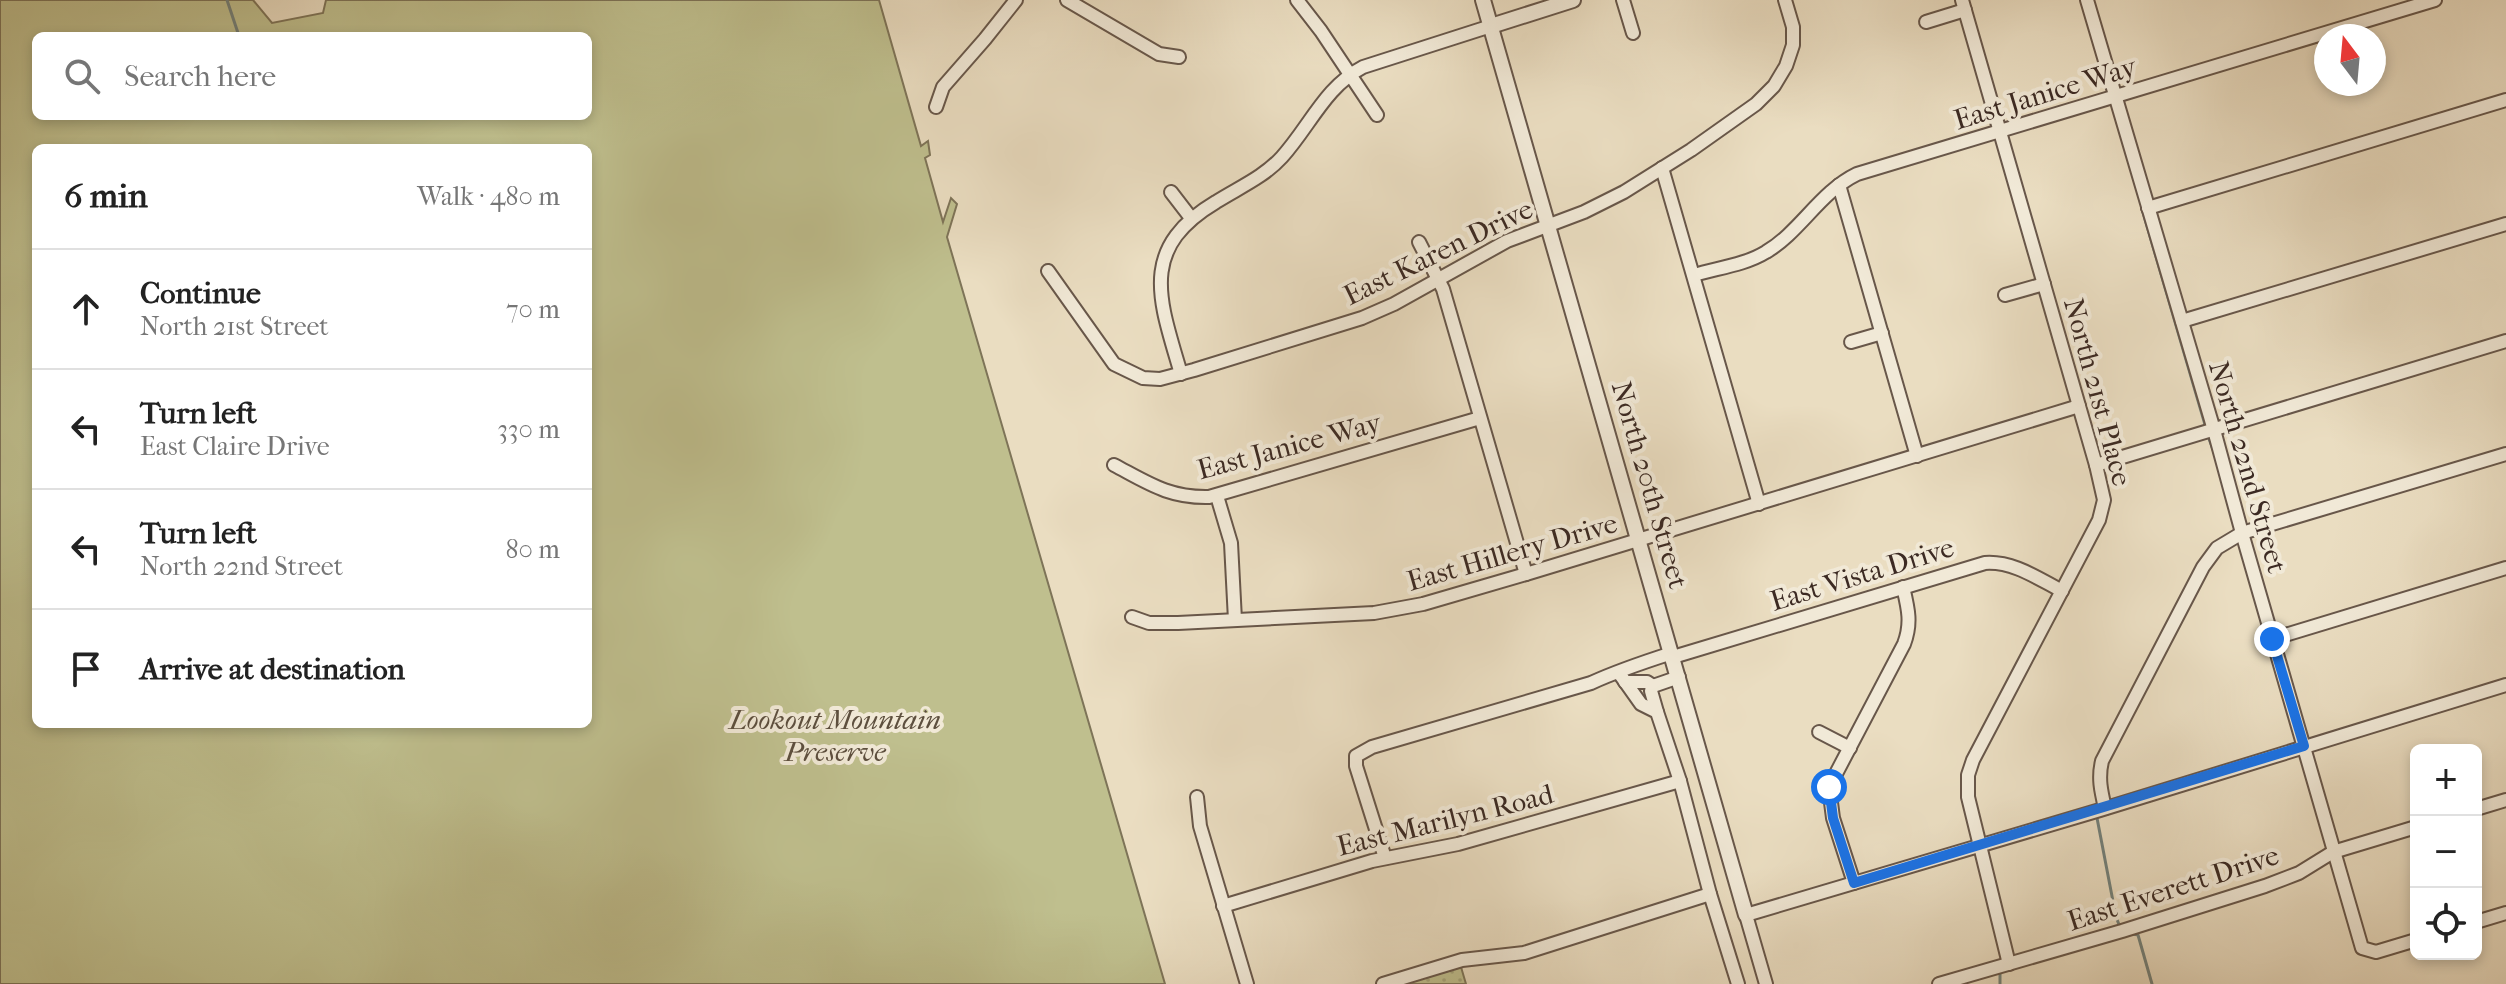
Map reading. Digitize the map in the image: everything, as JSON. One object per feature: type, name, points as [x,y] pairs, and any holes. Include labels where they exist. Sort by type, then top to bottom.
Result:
[{"type":"street","points":[[936,107],[943,87],[1016,0]]},
{"type":"street","points":[[1067,0],[1159,54],[1179,57]]},
{"type":"street","points":[[1297,0],[1377,115]]},
{"type":"street","name":"North 20th Street","points":[[1483,0],[1766,984]]},
{"type":"street","points":[[1181,374],[1164,314],[1160,281],[1167,251],[1191,218],[1268,170],[1349,74],[1573,0]]},
{"type":"street","points":[[1623,0],[1633,33]]},
{"type":"street","name":"East Karen Drive","points":[[1048,271],[1114,364],[1143,378],[1160,379],[1181,374],[1370,316],[1507,241],[1598,205],[1691,150],[1756,104],[1774,86],[1786,66],[1793,45],[1793,27],[1785,0]]},
{"type":"street","name":"North 22nd Street","points":[[2087,0],[2362,948],[2376,952],[2410,942]]},
{"type":"street","name":"East Janice Way","points":[[1694,275],[1766,253],[1839,185],[1857,174],[2435,0]]},
{"type":"street","points":[[1926,22],[1964,5]]},
{"type":"street","name":"North 21st Place","points":[[1964,5],[2104,500],[2099,520],[1970,768],[1968,797],[2009,964]]},
{"type":"street","points":[[2148,208],[2506,100]]},
{"type":"street","points":[[1662,168],[1759,504]]},
{"type":"street","points":[[1839,185],[1917,456]]},
{"type":"street","points":[[1171,192],[1191,218]]},
{"type":"street","points":[[2182,321],[2506,224]]},
{"type":"street","points":[[1419,242],[1438,279],[1526,574]]},
{"type":"street","points":[[2005,295],[2044,284]]},
{"type":"street","points":[[1851,342],[1882,333]]},
{"type":"street","points":[[2096,465],[2506,341]]},
{"type":"street","name":"East Hillery Drive","points":[[1132,617],[1149,623],[1235,620],[1385,612],[1423,604],[2079,406]]},
{"type":"street","name":"East Janice Way","points":[[1114,465],[1162,491],[1182,497],[1217,496],[1480,418]]},
{"type":"street","points":[[2105,808],[2099,773],[2102,761],[2158,663],[2206,561],[2217,548],[2242,533],[2506,454]]},
{"type":"street","points":[[1217,496],[1231,543],[1235,620]]},
{"type":"street","name":"East Vista Drive","points":[[1622,678],[1640,663],[1972,565],[1999,562],[2018,568],[2062,591]]},
{"type":"street","points":[[2272,639],[2506,568]]},
{"type":"street","points":[[1854,883],[1833,818],[1829,787],[1908,633],[1910,614],[1903,587]]},
{"type":"street","points":[[1640,663],[1680,781],[1738,984]]},
{"type":"street","name":"East Vista Drive","points":[[1385,858],[1356,766],[1356,756],[1372,747],[1564,692],[1622,678],[1648,683],[1679,677]]},
{"type":"street","points":[[1622,678],[1641,704],[1657,712]]},
{"type":"street","points":[[1746,915],[2506,685]]},
{"type":"street","points":[[1819,732],[1850,748]]},
{"type":"street","name":"East Marilyn Road","points":[[1223,906],[1385,858],[1458,844],[1680,781]]},
{"type":"street","points":[[1197,797],[1200,826],[1247,984]]},
{"type":"street","points":[[2482,807],[2506,800]]},
{"type":"street","name":"East Everett Drive","points":[[1939,984],[2265,886],[2299,873],[2333,852],[2410,829]]},
{"type":"street","points":[[1383,984],[1462,960],[1524,953],[1710,894]]},
{"type":"street","points":[[2482,920],[2506,913]]},
{"type":"green space","name":"Lookout Mountain Preserve","points":[[0,0],[253,0],[272,23],[323,13],[326,0],[879,0],[921,146],[928,141],[930,155],[925,158],[943,222],[951,198],[957,204],[947,237],[1165,984],[0,984]]},
{"type":"green space","points":[[1461,967],[1466,984],[1404,984]]},
{"type":"waterway","points":[[227,0],[238,32]]},
{"type":"waterway","points":[[2142,209],[2206,428]]},
{"type":"waterway","points":[[2208,436],[2215,455]]},
{"type":"waterway","points":[[2099,813],[2097,818],[2120,927]]},
{"type":"waterway","points":[[2133,934],[2138,935],[2152,984]]},
{"type":"waterway","points":[[2000,972],[2000,984]]},
{"type":"route","points":[[1829,787],[1833,818],[1854,883],[2304,746],[2272,639]]}]
